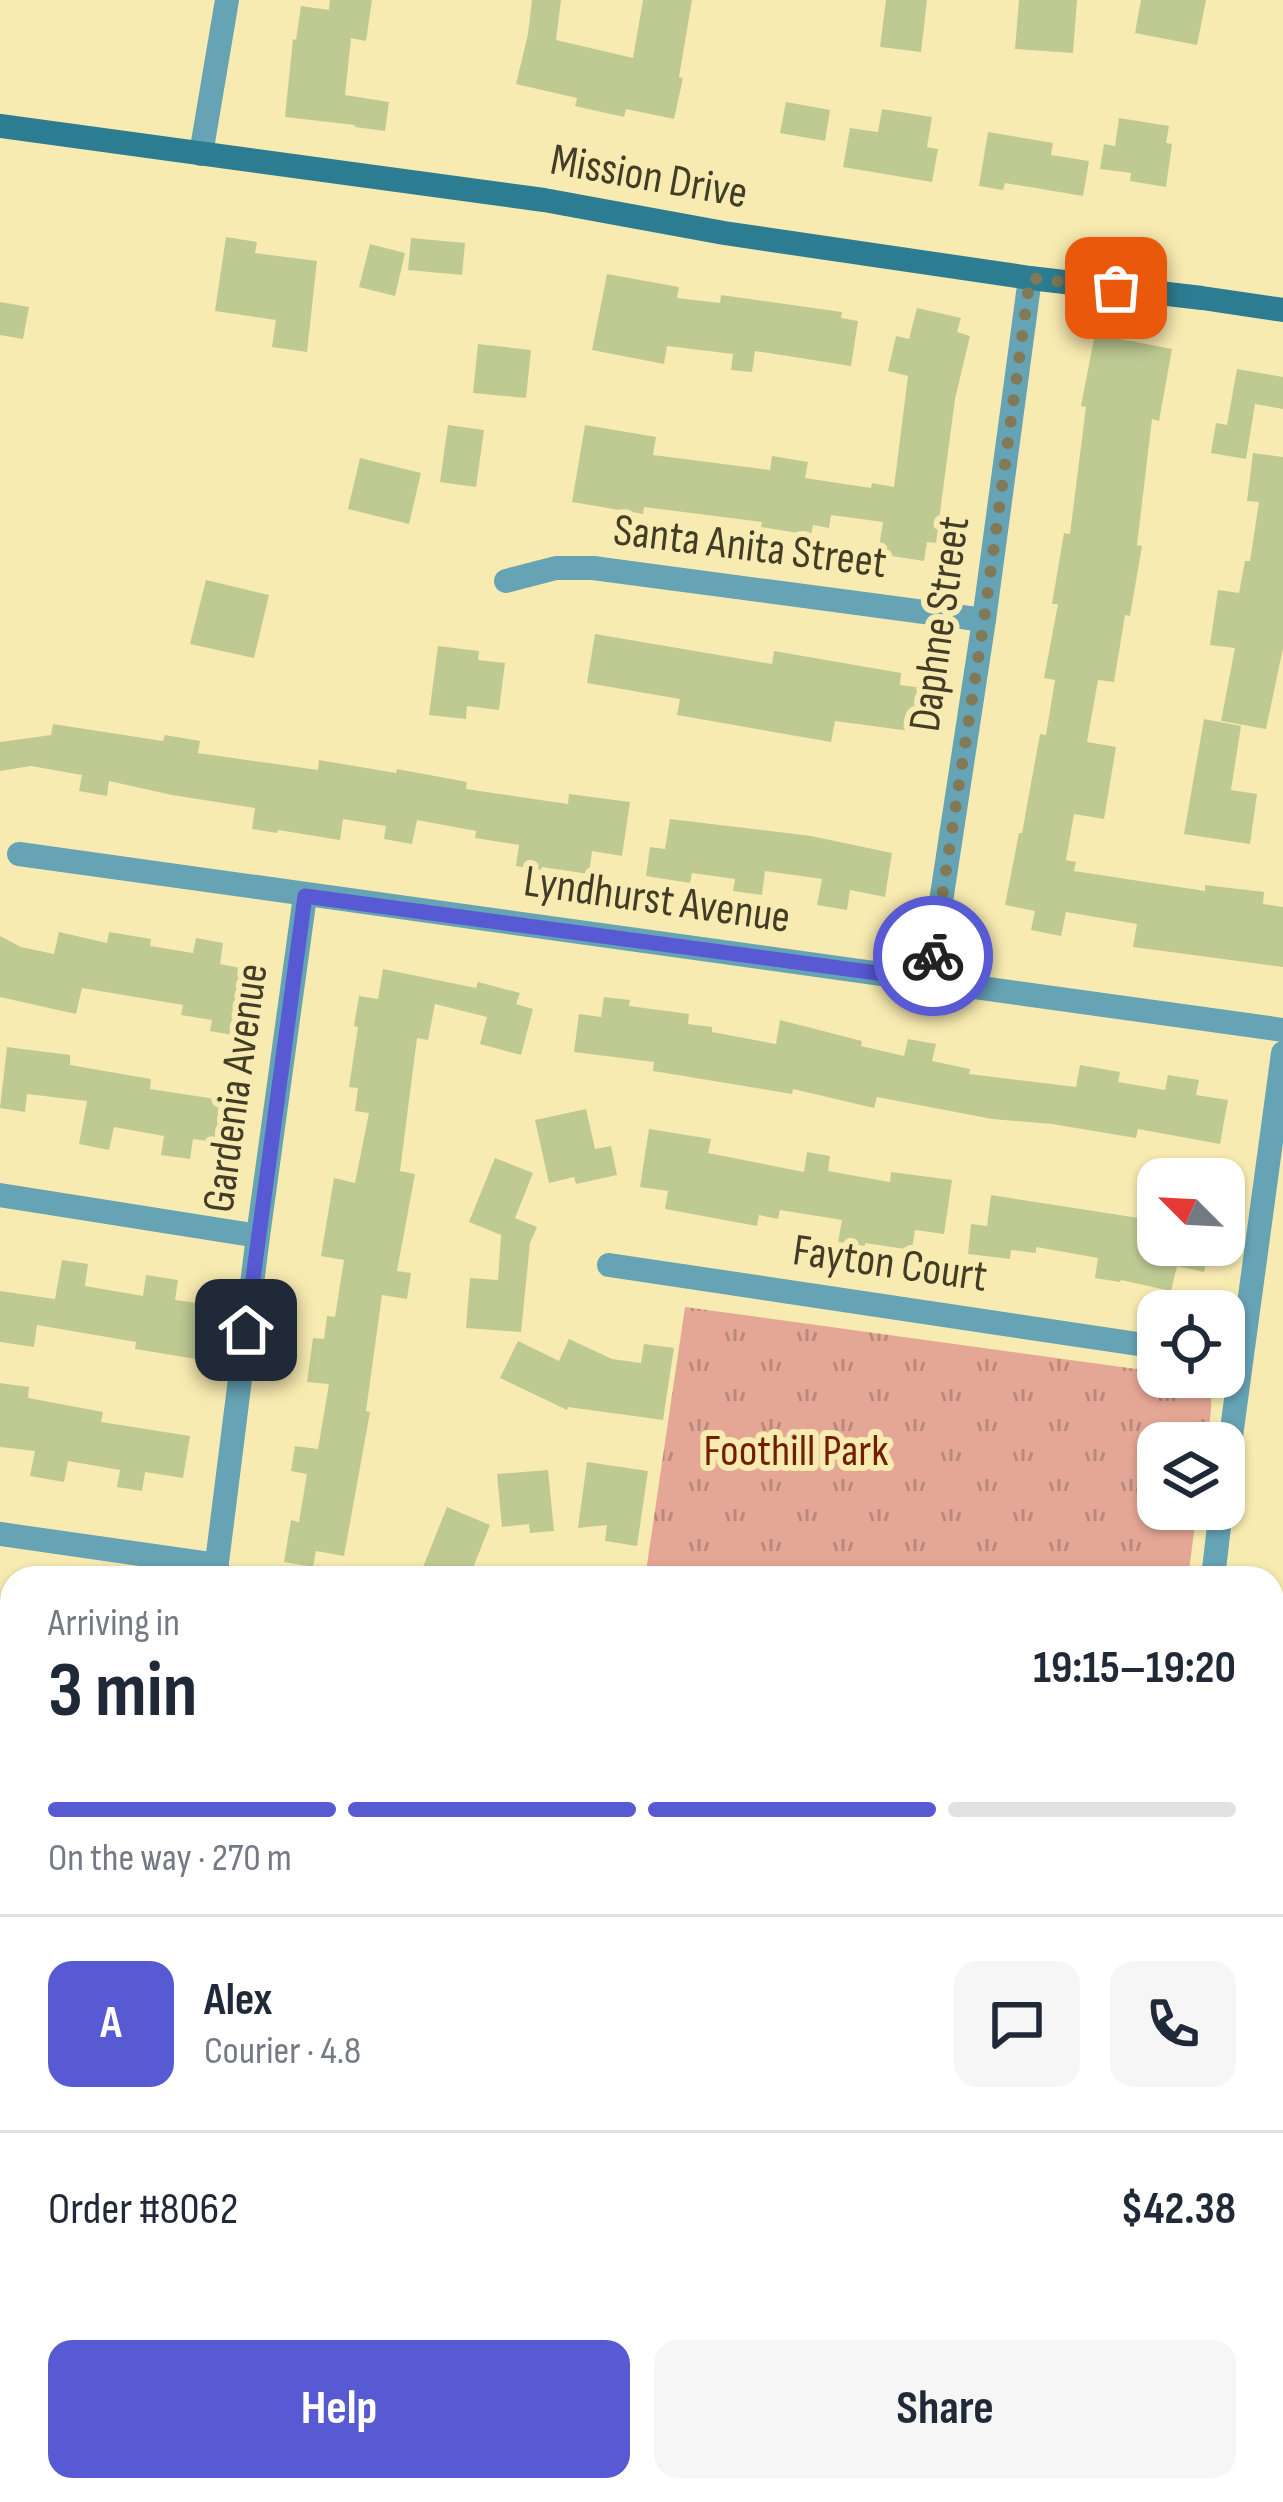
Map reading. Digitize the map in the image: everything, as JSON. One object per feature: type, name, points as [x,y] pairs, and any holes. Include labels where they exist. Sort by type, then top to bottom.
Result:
[{"type":"street","points":[[201,154],[226,0]]},
{"type":"street","name":"Mission Drive","points":[[0,126],[544,200],[724,233],[1030,278],[1283,310]]},
{"type":"street","name":"Daphne Street","points":[[929,980],[1030,278]]},
{"type":"street","name":"Santa Anita Street","points":[[506,581],[556,568],[593,568],[984,620]]},
{"type":"street","name":"Lyndhurst Avenue","points":[[19,854],[1283,1030]]},
{"type":"street","name":"Gardenia Avenue","points":[[217,1566],[305,896]]},
{"type":"street","points":[[1243,1290],[1283,1053]]},
{"type":"street","points":[[0,1195],[258,1236]]},
{"type":"street","name":"Fayton Court","points":[[609,1265],[1137,1344]]},
{"type":"street","points":[[1214,1566],[1219,1530]]},
{"type":"street","points":[[0,1534],[187,1566]]},
{"type":"green space","name":"Foothill Park","points":[[685,1307],[1137,1369],[1137,1398],[1211,1398],[1209,1422],[1137,1422],[1137,1530],[1194,1530],[1190,1566],[647,1566]]},
{"type":"building","points":[[330,0],[372,0],[366,41],[351,38],[345,95],[389,102],[385,131],[285,117],[301,6],[329,10]]},
{"type":"building","points":[[532,0],[561,0],[556,40],[633,58],[643,0],[692,0],[674,119],[626,109],[624,117],[575,106],[577,98],[516,84]]},
{"type":"building","points":[[886,0],[927,0],[921,52],[880,47]]},
{"type":"building","points":[[1019,0],[1077,0],[1073,53],[1015,49]]},
{"type":"building","points":[[1141,0],[1206,0],[1197,45],[1135,33]]},
{"type":"building","points":[[786,102],[830,110],[825,141],[780,133]]},
{"type":"building","points":[[882,109],[932,117],[927,147],[938,149],[932,182],[843,167],[850,128],[878,132]]},
{"type":"building","points":[[1119,118],[1169,126],[1166,143],[1172,144],[1166,187],[1130,181],[1131,173],[1100,169],[1104,144],[1115,146]]},
{"type":"building","points":[[988,132],[1053,143],[1051,155],[1089,161],[1083,196],[1005,183],[1003,190],[979,186]]},
{"type":"building","points":[[226,237],[257,242],[255,253],[317,261],[307,352],[272,347],[276,320],[215,311]]},
{"type":"building","points":[[411,238],[465,243],[462,275],[408,270]]},
{"type":"building","points":[[370,244],[405,253],[395,296],[359,287]]},
{"type":"building","points":[[607,274],[679,287],[677,298],[720,303],[721,295],[842,312],[841,318],[858,321],[851,366],[755,351],[752,372],[731,370],[733,354],[667,346],[664,364],[592,350]]},
{"type":"building","points":[[0,302],[29,307],[23,339],[0,335]]},
{"type":"building","points":[[917,308],[961,318],[957,332],[970,336],[955,399],[936,543],[927,542],[924,561],[878,554],[883,522],[831,515],[829,528],[813,525],[811,535],[761,527],[762,522],[644,507],[643,514],[572,502],[585,425],[656,437],[653,455],[770,470],[772,456],[808,462],[805,478],[894,487],[908,376],[888,371],[896,336],[909,339]]},
{"type":"building","points":[[1095,334],[1172,349],[1159,421],[1152,419],[1137,545],[1142,546],[1130,616],[1125,615],[1114,682],[1098,680],[1087,742],[1116,747],[1104,819],[1074,814],[1066,860],[1076,862],[1074,871],[1205,891],[1205,885],[1264,892],[1263,904],[1283,907],[1283,967],[1133,947],[1137,924],[1066,912],[1061,936],[1031,930],[1035,911],[1005,905],[1055,680],[1044,678],[1058,604],[1052,604],[1064,533],[1070,534],[1086,407],[1081,406]]},
{"type":"building","points":[[478,344],[531,350],[526,398],[473,393]]},
{"type":"building","points":[[1237,369],[1283,377],[1283,409],[1255,404],[1246,459],[1211,453],[1216,423],[1227,425]]},
{"type":"building","points":[[448,425],[484,430],[476,487],[440,482]]},
{"type":"building","points":[[1253,453],[1283,457],[1283,648],[1266,729],[1221,721],[1235,648],[1210,645],[1218,590],[1239,593],[1245,561],[1250,561],[1259,502],[1247,501]]},
{"type":"building","points":[[360,458],[421,473],[409,524],[348,509]]},
{"type":"building","points":[[206,580],[269,595],[254,658],[190,644]]},
{"type":"building","points":[[595,634],[772,664],[774,651],[901,673],[900,685],[931,689],[925,733],[835,721],[831,742],[677,715],[680,699],[587,683]]},
{"type":"building","points":[[438,646],[479,651],[478,660],[505,663],[499,710],[467,706],[466,719],[429,715]]},
{"type":"building","points":[[1204,719],[1241,726],[1231,790],[1257,794],[1250,844],[1184,834]]},
{"type":"building","points":[[53,724],[163,741],[165,735],[200,741],[198,753],[318,770],[319,760],[396,773],[397,769],[467,782],[466,789],[568,804],[569,794],[630,802],[622,856],[592,851],[589,874],[541,870],[516,866],[519,845],[475,838],[476,831],[417,820],[412,844],[384,839],[386,826],[343,819],[340,840],[277,833],[252,829],[255,808],[109,781],[107,796],[79,791],[82,775],[31,766],[0,771],[0,742],[51,735]]},
{"type":"building","points":[[670,819],[811,836],[892,853],[885,897],[850,890],[847,910],[817,905],[822,879],[765,871],[762,895],[733,891],[735,879],[692,873],[690,883],[646,876],[650,847],[665,849]]},
{"type":"building","points":[[59,932],[107,943],[109,932],[151,939],[150,946],[193,953],[196,938],[223,943],[220,964],[251,970],[238,1036],[210,1031],[212,1020],[181,1015],[183,1005],[82,988],[76,1014],[0,997],[0,936],[21,947],[54,954]]},
{"type":"building","points":[[383,969],[520,993],[516,1004],[533,1009],[521,1055],[480,1044],[487,1017],[435,1004],[428,1040],[417,1038],[400,1171],[415,1174],[397,1271],[411,1273],[407,1299],[382,1295],[366,1411],[370,1412],[344,1556],[316,1551],[313,1566],[307,1566],[284,1562],[291,1520],[299,1522],[307,1474],[291,1471],[295,1446],[318,1449],[329,1384],[307,1382],[313,1338],[324,1339],[327,1316],[335,1317],[344,1260],[321,1256],[334,1178],[355,1183],[369,1113],[355,1111],[358,1088],[349,1087],[359,996],[378,999]]},
{"type":"building","points":[[604,997],[630,1000],[629,1006],[689,1014],[688,1024],[776,1044],[780,1020],[904,1056],[908,1039],[936,1044],[932,1061],[970,1069],[969,1074],[1076,1087],[1080,1065],[1120,1072],[1118,1082],[1165,1090],[1168,1075],[1199,1080],[1196,1095],[1228,1100],[1220,1144],[1138,1129],[1136,1138],[992,1119],[877,1097],[874,1108],[793,1089],[792,1094],[653,1071],[654,1062],[574,1052],[579,1014],[601,1017]]},
{"type":"building","points":[[7,1047],[70,1055],[70,1065],[151,1079],[150,1089],[235,1102],[228,1144],[193,1139],[190,1159],[161,1155],[164,1136],[114,1127],[109,1150],[79,1144],[87,1101],[27,1094],[25,1112],[0,1108]]},
{"type":"building","points":[[586,1109],[595,1149],[611,1146],[617,1175],[576,1184],[574,1177],[549,1183],[535,1120]]},
{"type":"building","points":[[649,1129],[711,1139],[708,1153],[804,1172],[807,1152],[830,1156],[828,1171],[890,1182],[891,1172],[952,1180],[944,1234],[915,1230],[912,1250],[865,1246],[838,1242],[842,1220],[780,1210],[778,1219],[759,1215],[757,1226],[665,1209],[668,1191],[640,1187]]},
{"type":"building","points":[[495,1158],[533,1173],[515,1218],[537,1227],[530,1243],[521,1332],[466,1328],[470,1278],[498,1280],[501,1235],[469,1222]]},
{"type":"building","points":[[991,1195],[1137,1218],[1137,1266],[1177,1266],[1171,1290],[1095,1278],[1098,1258],[1036,1247],[1036,1253],[1011,1250],[1010,1259],[968,1254],[971,1224],[987,1226]]},
{"type":"building","points":[[62,1260],[88,1264],[85,1286],[143,1296],[146,1275],[178,1280],[175,1300],[205,1304],[196,1359],[135,1349],[136,1342],[37,1325],[34,1347],[0,1342],[0,1291],[55,1299]]},
{"type":"building","points":[[569,1339],[612,1359],[641,1363],[644,1344],[674,1348],[663,1420],[567,1410],[500,1378],[518,1341],[559,1361]]},
{"type":"building","points":[[0,1383],[29,1387],[28,1398],[103,1412],[101,1422],[190,1436],[183,1478],[145,1472],[142,1491],[117,1487],[120,1470],[68,1461],[64,1482],[30,1476],[35,1451],[0,1447]]},
{"type":"building","points":[[587,1462],[648,1471],[637,1546],[605,1541],[607,1525],[578,1528]]},
{"type":"building","points":[[548,1470],[554,1531],[530,1533],[529,1524],[502,1527],[497,1474]]},
{"type":"building","points":[[447,1507],[490,1525],[474,1566],[423,1566]]},
{"type":"way so far","points":[[933,956],[1030,278],[1116,288]]},
{"type":"route","points":[[246,1330],[305,896],[929,980],[933,956]]}]
